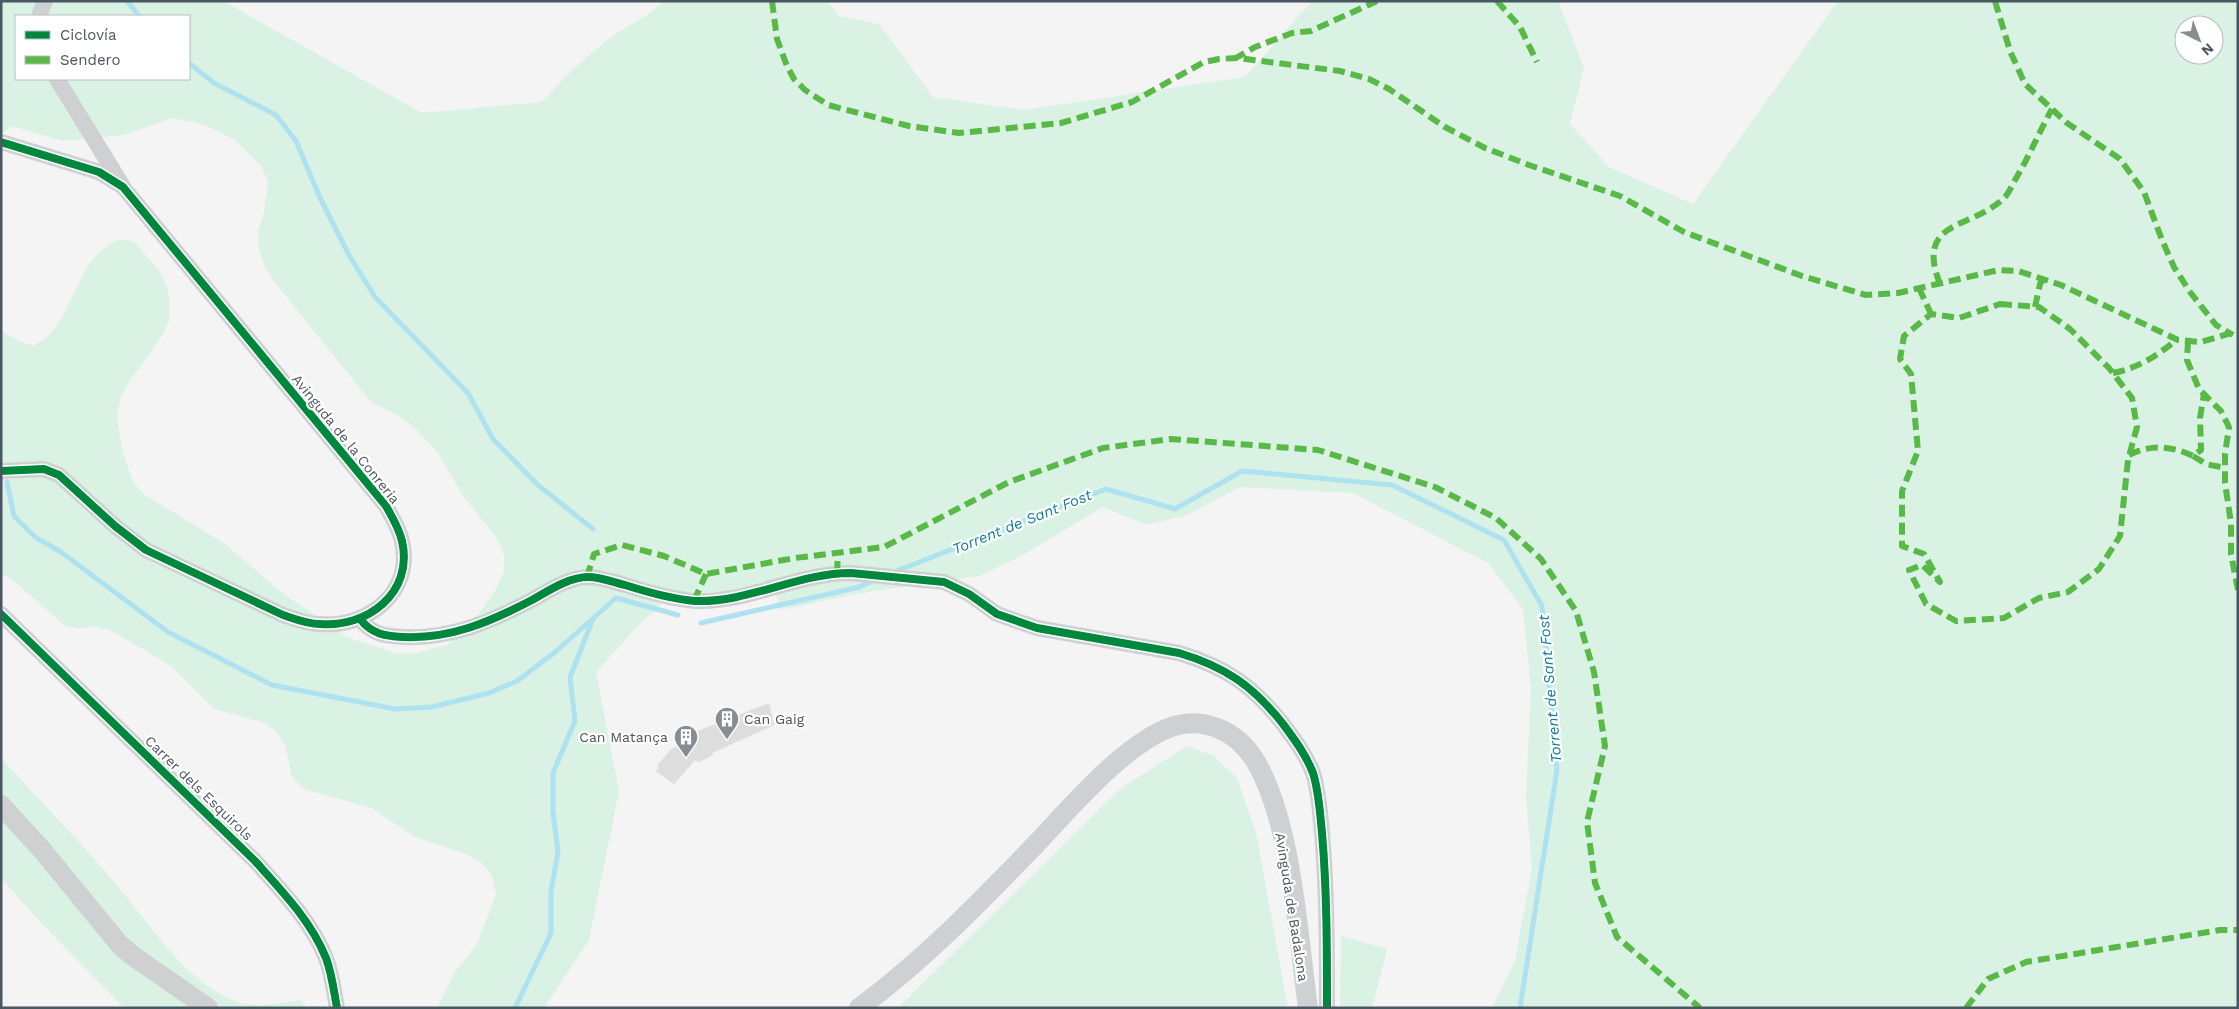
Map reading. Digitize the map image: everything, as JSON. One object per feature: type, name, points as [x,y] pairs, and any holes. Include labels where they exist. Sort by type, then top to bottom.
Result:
[{"type":"street","points":[[39,15],[45,1]]},
{"type":"street","points":[[59,80],[123,186]]},
{"type":"street","name":"Avinguda de la Conreria","points":[[1,142],[99,172],[123,186],[371,487],[397,526],[402,542],[403,558],[397,584],[383,605],[360,618],[339,624],[319,624],[283,615],[146,550],[115,526],[59,475],[44,468],[1,471]]},
{"type":"street","points":[[360,618],[368,628],[385,636],[409,637],[453,634],[495,619],[554,589],[587,577],[602,579],[656,594],[694,600],[734,598],[811,578],[836,573],[851,573],[944,582],[969,594],[997,614],[1037,628],[1179,652],[1202,659],[1238,678],[1253,690],[1291,734],[1305,754],[1313,774],[1318,797],[1325,862],[1327,1008]]},
{"type":"street","name":"Carrer dels Esquirols","points":[[1,614],[255,861],[282,891],[313,932],[326,959],[337,1008]]},
{"type":"street","name":"Avinguda de Badalona","points":[[859,1008],[906,972],[945,936],[1069,809],[1126,755],[1166,729],[1199,722],[1218,728],[1247,750],[1263,776],[1271,796],[1290,876],[1308,1008]]},
{"type":"street","points":[[1,806],[42,850],[120,945],[208,1008]]},
{"type":"green space","points":[[1,1],[223,1],[422,113],[542,102],[586,57],[622,30],[653,11],[663,1],[829,1],[838,16],[879,24],[933,97],[1024,110],[1245,77],[1312,1],[1558,1],[1584,68],[1570,124],[1609,167],[1693,204],[1838,1],[2238,1],[2238,1008],[1492,1008],[1515,961],[1532,868],[1526,797],[1531,689],[1523,609],[1488,563],[1353,493],[1240,487],[1187,515],[1147,525],[1103,507],[1021,556],[979,576],[861,593],[781,610],[775,592],[673,593],[635,629],[596,672],[619,791],[589,940],[544,1008],[437,1008],[455,972],[477,944],[496,894],[492,876],[482,863],[466,854],[415,837],[371,808],[304,789],[292,777],[285,745],[276,731],[262,722],[214,709],[171,666],[112,631],[95,626],[79,629],[64,625],[14,581],[1,574],[1,331],[33,346],[44,339],[58,324],[85,272],[102,250],[116,241],[133,241],[159,270],[167,287],[170,303],[169,320],[162,336],[130,380],[121,397],[117,414],[122,450],[133,482],[145,495],[225,544],[280,591],[346,637],[396,653],[414,654],[449,644],[480,612],[496,589],[504,572],[504,554],[496,537],[463,496],[438,453],[415,428],[401,417],[371,402],[273,280],[264,265],[259,249],[258,232],[263,217],[268,182],[261,166],[235,140],[205,125],[173,118],[124,135],[62,141],[12,126],[1,135]]},
{"type":"green space","points":[[1187,746],[1213,755],[1237,778],[1256,833],[1288,1008],[898,1008],[1120,789]]},
{"type":"green space","points":[[1,758],[90,854],[168,949],[197,978],[230,999],[239,1002],[265,1005],[300,1000],[307,1008],[124,1008],[42,924],[1,878]]},
{"type":"green space","points":[[1341,936],[1387,949],[1372,1008],[1340,1008]]},
{"type":"building","points":[[769,703],[774,725],[712,753],[713,755],[699,762],[695,760],[674,784],[656,771],[659,767],[657,766],[671,749],[684,743],[696,732]]},
{"type":"waterway","points":[[127,1],[138,15]]},
{"type":"waterway","points":[[190,64],[214,83],[276,115],[296,141],[321,200],[349,255],[375,297],[468,393],[493,439],[538,485],[593,529]]},
{"type":"waterway","name":"Torrent de Sant Fost","points":[[894,572],[1106,489],[1175,509],[1242,471],[1392,485],[1504,540],[1542,606],[1557,770],[1520,1008]]},
{"type":"waterway","points":[[7,482],[14,516],[35,537],[61,552],[168,632],[272,685],[395,709],[432,707],[489,693],[517,681],[554,653],[616,598],[678,615]]},
{"type":"waterway","name":"Torrent de Sant Fost","points":[[701,623],[859,587],[875,580]]},
{"type":"waterway","points":[[515,1008],[551,933],[551,891],[558,852],[553,812],[553,773],[575,721],[570,677],[593,619]]},
{"type":"marked path","points":[[772,1],[777,39],[787,66],[794,79],[805,90],[828,105],[909,126],[959,133],[1061,123],[1132,102],[1204,62],[1219,59],[1237,58],[1340,71],[1369,79],[1389,89],[1445,127],[1485,148],[1620,196],[1684,232],[1802,276],[1866,295],[1898,293],[1999,270],[2018,271],[2061,285],[2178,340],[2201,342],[2238,331]]},
{"type":"marked path","points":[[1234,59],[1255,47],[1292,33],[1311,31],[1377,1]]},
{"type":"marked path","points":[[1497,1],[1520,27],[1537,62]]},
{"type":"marked path","points":[[1995,1],[2010,51],[2025,84],[2067,123],[2120,159],[2144,192],[2174,267],[2190,292],[2216,325],[2233,335]]},
{"type":"marked path","points":[[1940,284],[1934,263],[1935,247],[1941,236],[1951,228],[1992,208],[2005,197],[2052,109]]},
{"type":"marked path","points":[[2035,307],[2040,284],[2044,278]]},
{"type":"marked path","points":[[1919,288],[1931,314]]},
{"type":"marked path","points":[[2000,304],[2039,307],[2070,329],[2109,368],[2132,398],[2137,427],[2128,460],[2120,536],[2099,569],[2068,592],[2039,598],[2004,618],[1956,621],[1926,604],[1909,570],[1922,565],[1940,582],[1924,554],[1902,546],[1902,491],[1918,451],[1911,374],[1900,359],[1904,336],[1931,314],[1959,318],[2000,304]]},
{"type":"marked path","points":[[2113,373],[2147,361],[2176,340]]},
{"type":"marked path","points":[[2188,341],[2187,360],[2199,389],[2221,411],[2229,427],[2225,454],[2225,483],[2231,523],[2231,554],[2238,590]]},
{"type":"marked path","points":[[2129,455],[2145,449],[2169,448],[2193,456],[2201,450],[2200,418],[2204,394]]},
{"type":"marked path","points":[[587,577],[594,554],[622,545],[664,556],[706,574],[795,558],[884,547],[1009,482],[1103,448],[1171,439],[1318,450],[1435,487],[1496,518],[1541,559],[1576,611],[1594,672],[1605,746],[1587,822],[1595,883],[1617,937],[1700,1008]]},
{"type":"marked path","points":[[2193,456],[2206,464],[2225,468]]},
{"type":"marked path","points":[[837,573],[838,553]]},
{"type":"marked path","points":[[694,601],[706,574]]},
{"type":"marked path","points":[[1966,1008],[1988,979],[2026,962],[2220,930],[2238,930]]},
{"type":"cycle path","points":[[1,142],[99,172],[123,187],[386,506],[402,541],[404,560],[401,576],[394,591],[383,604],[370,613],[338,624],[315,624],[301,621],[283,615],[146,550],[115,526],[59,475],[44,469],[1,471]]},
{"type":"cycle path","points":[[360,619],[369,628],[384,635],[421,637],[470,628],[516,608],[573,579],[593,577],[659,595],[695,601],[734,597],[792,582],[831,574],[851,573],[944,582],[969,594],[997,614],[1037,628],[1179,653],[1211,665],[1237,680],[1261,699],[1292,736],[1304,754],[1313,773],[1317,788],[1324,855],[1327,1008]]},
{"type":"cycle path","points":[[1,614],[255,861],[285,895],[304,919],[320,944],[326,958],[337,1008]]},
{"type":"place","name":"Can Gaig","points":[[727,740]]},
{"type":"place","name":"Can Matança","points":[[686,758]]}]
